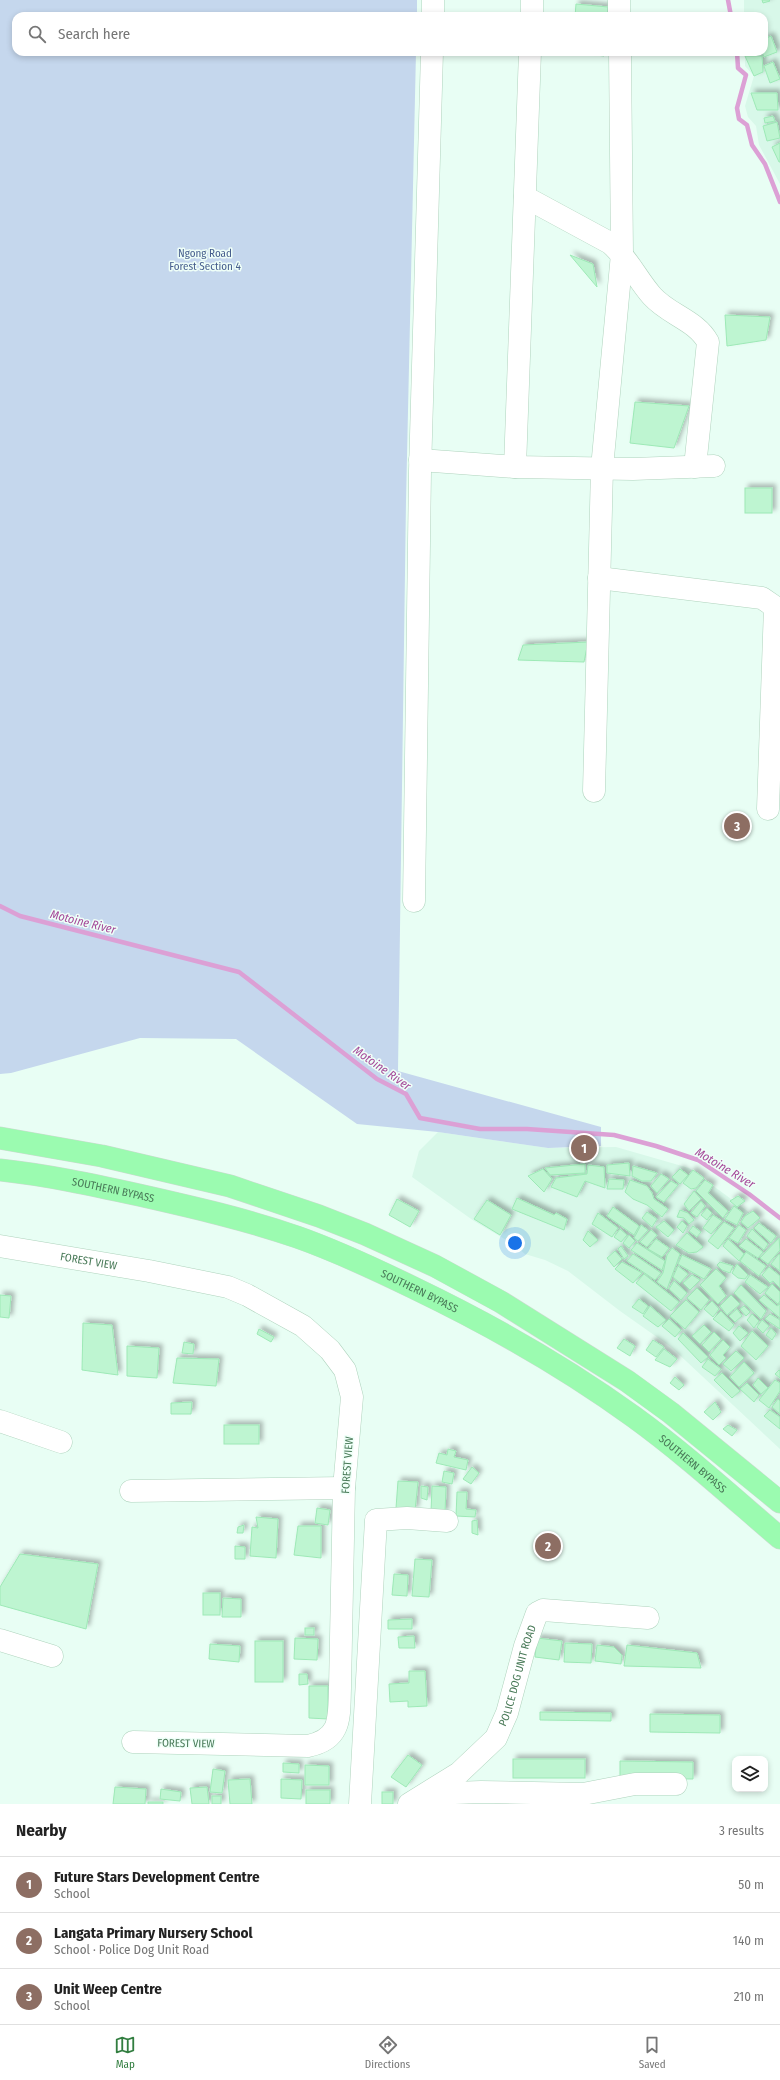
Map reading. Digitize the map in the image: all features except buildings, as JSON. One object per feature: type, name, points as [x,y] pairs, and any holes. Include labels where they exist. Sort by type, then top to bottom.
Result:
[{"type":"highway","points":[[0,1138],[116,1159],[230,1186],[319,1216],[366,1234],[435,1266],[501,1302],[627,1381],[671,1413],[780,1502]]},
{"type":"highway","name":"SOUTHERN BYPASS","points":[[0,1170],[84,1183],[180,1204],[296,1237],[353,1258],[500,1331],[567,1371],[634,1417],[686,1456],[780,1538]]},
{"type":"street","points":[[433,0],[433,12]]},
{"type":"street","points":[[532,0],[532,12]]},
{"type":"street","points":[[619,0],[619,12]]},
{"type":"street","points":[[414,901],[420,460],[432,56]]},
{"type":"street","points":[[515,467],[530,56]]},
{"type":"street","points":[[594,791],[602,468],[622,254],[620,56]]},
{"type":"street","points":[[420,460],[515,467],[705,467],[708,342],[698,328],[665,308],[652,296],[622,254],[602,238],[525,197]]},
{"type":"street","points":[[599,578],[762,598],[775,607],[768,809]]},
{"type":"street","name":"FOREST VIEW","points":[[0,1246],[149,1271],[228,1287],[247,1295],[303,1326],[330,1350],[345,1370],[352,1397],[344,1488],[339,1716],[336,1727],[330,1736],[320,1744],[308,1746],[133,1742]]},
{"type":"street","points":[[0,1421],[61,1442]]},
{"type":"street","points":[[131,1491],[344,1488]]},
{"type":"street","points":[[360,1804],[375,1569],[376,1520],[407,1518],[423,1521],[446,1521]]},
{"type":"street","name":"POLICE DOG UNIT ROAD","points":[[417,1799],[459,1773],[496,1738],[505,1720],[525,1646],[537,1613],[544,1610],[648,1618]]},
{"type":"street","points":[[0,1640],[52,1656]]},
{"type":"street","points":[[417,1799],[482,1792],[583,1794],[635,1784],[676,1784]]},
{"type":"shaded area","points":[[744,0],[780,0],[780,184],[759,145],[756,126],[748,117],[745,106],[754,76],[745,66],[745,56],[768,56],[768,12],[744,12]]},
{"type":"shaded area","points":[[438,1132],[548,1148],[616,1147],[689,1168],[780,1235],[780,1449],[671,1347],[620,1311],[568,1271],[545,1260],[525,1254],[513,1244],[474,1221],[412,1177],[419,1151]]},
{"type":"green space","name":"Ngong Road Forest Section 4","points":[[0,0],[417,0],[417,12],[12,12],[12,56],[416,56],[406,501],[398,1071],[601,1127],[601,1146],[548,1148],[438,1132],[357,1124],[236,1039],[140,1038],[11,1073],[0,1074]]},
{"type":"waterway","points":[[728,0],[730,12]]},
{"type":"waterway","points":[[737,56],[738,68],[746,75],[737,108],[739,119],[747,125],[752,145],[765,164],[780,202]]},
{"type":"waterway","name":"Motoine River","points":[[0,906],[20,916],[239,972],[377,1079],[406,1094],[420,1118],[480,1129],[527,1129],[614,1135],[656,1146],[698,1160],[749,1194],[780,1218]]},
{"type":"place","name":"Unit Weep Centre","points":[[737,826]]},
{"type":"place","name":"Future Stars Development Centre","points":[[584,1148]]},
{"type":"place","name":"Langata Primary Nursery School","points":[[548,1546]]}]
